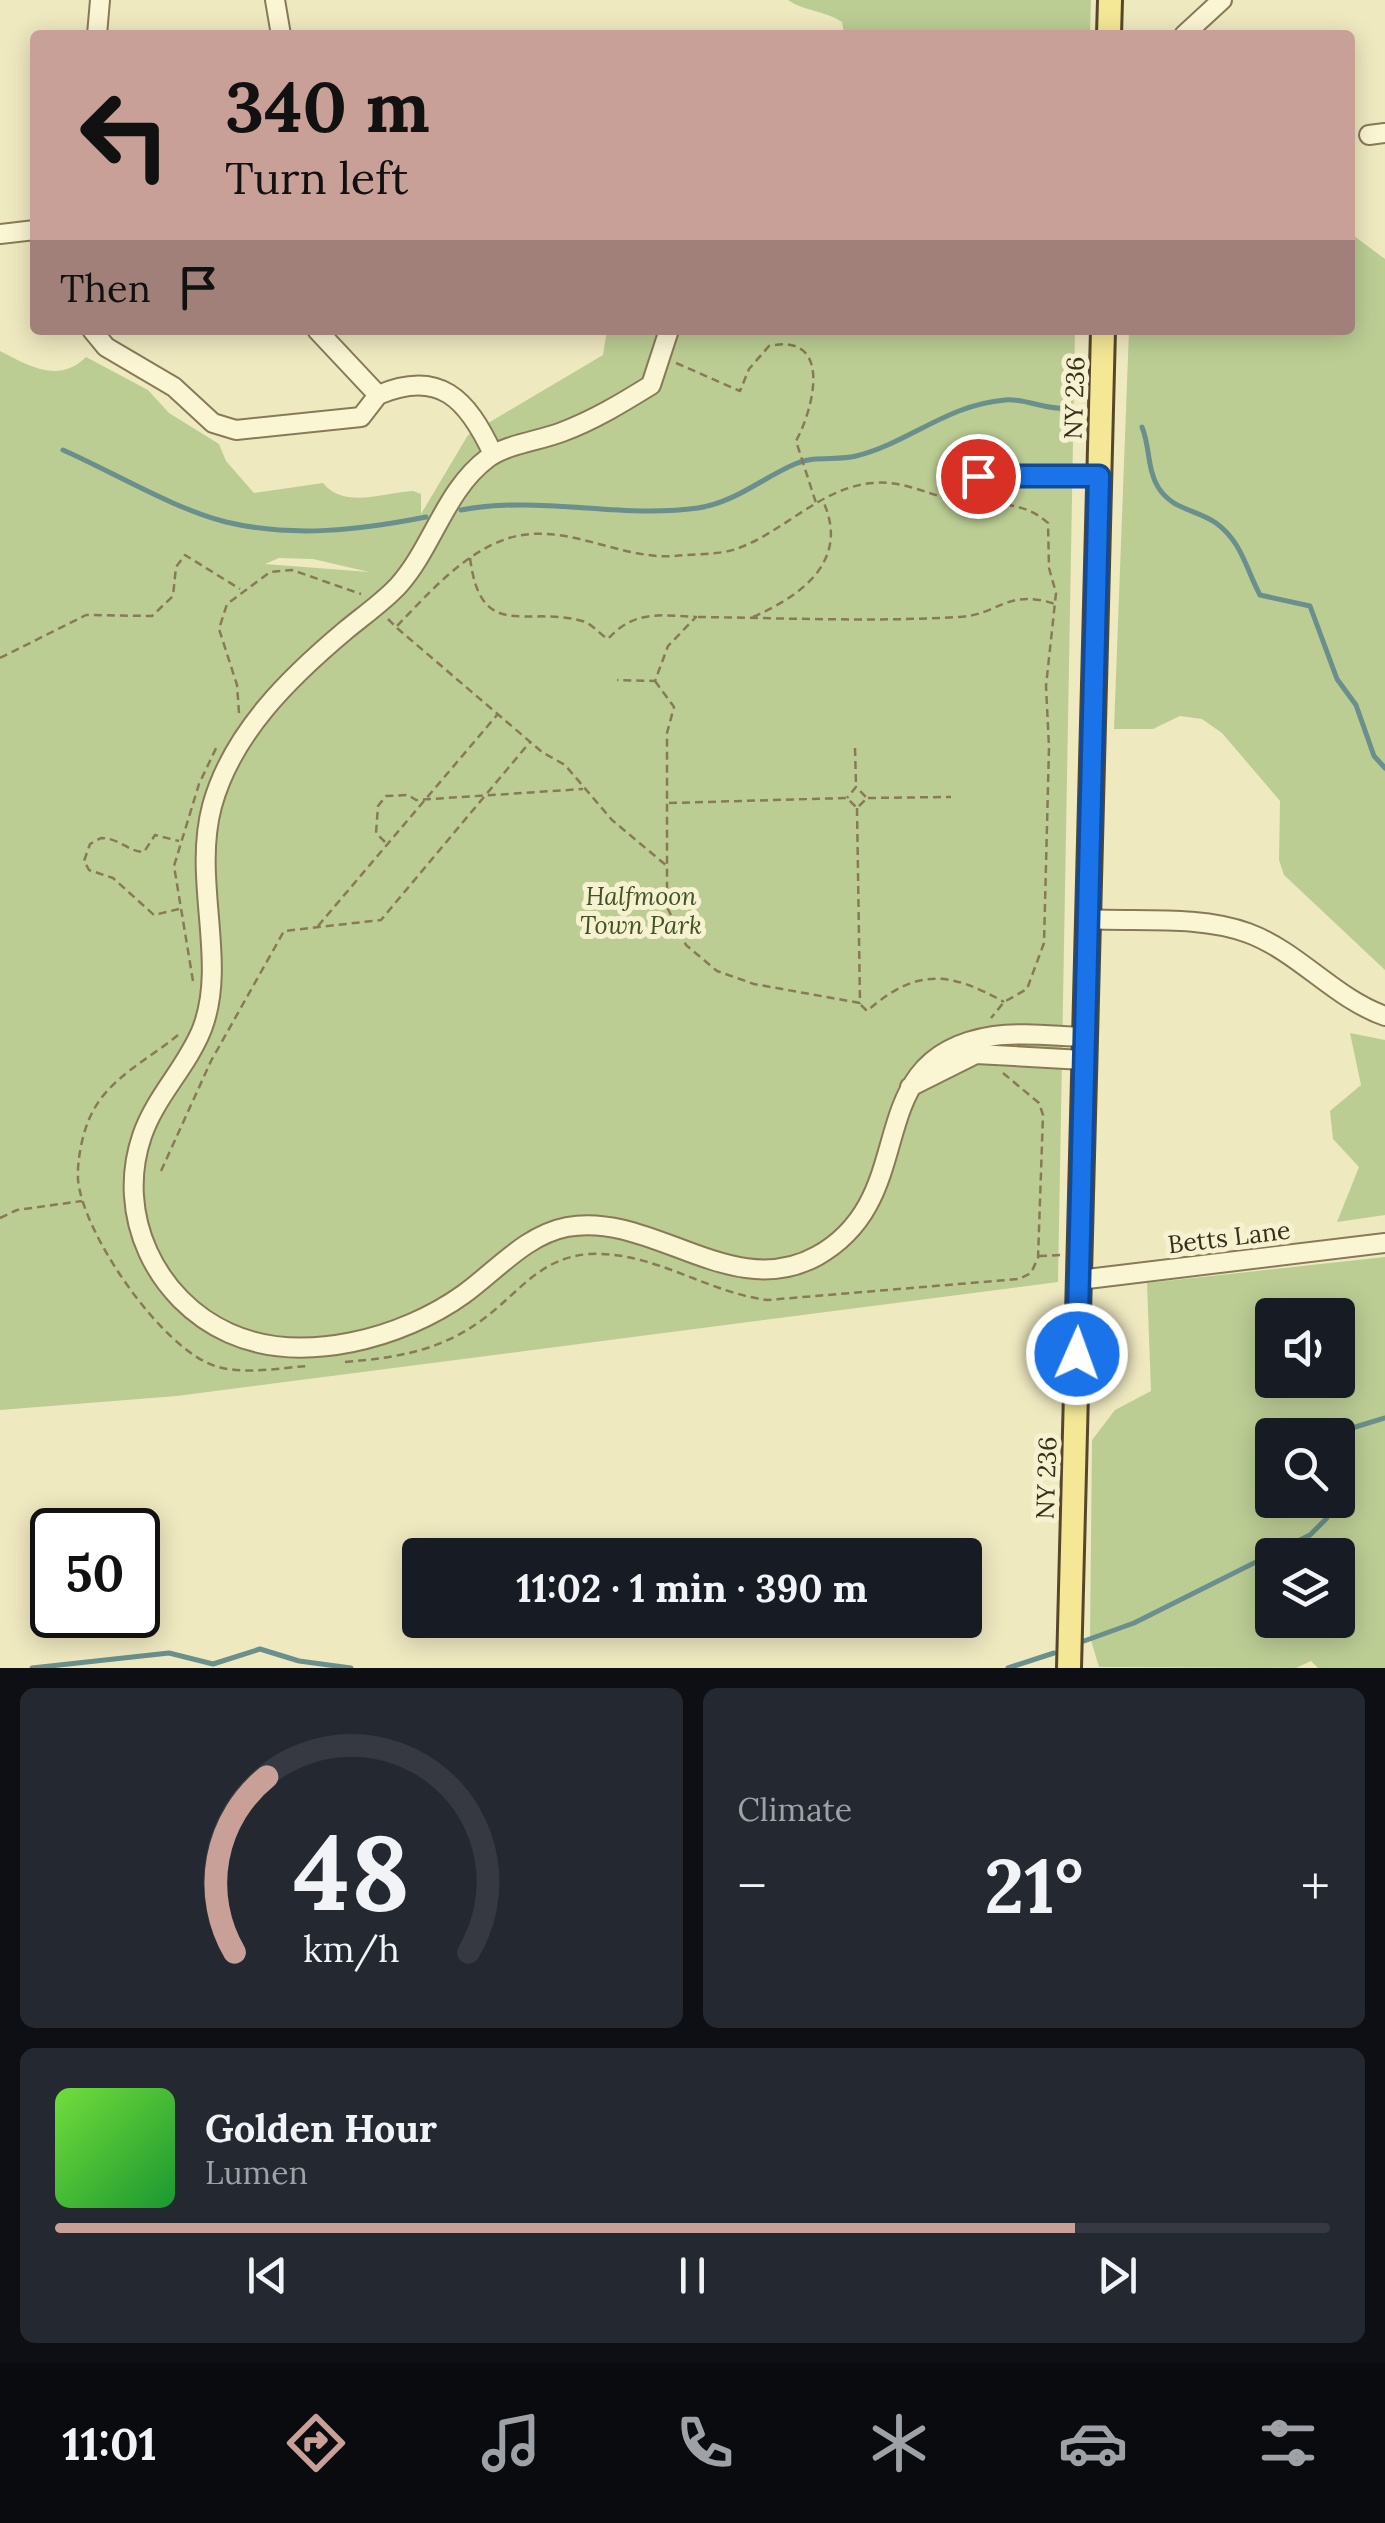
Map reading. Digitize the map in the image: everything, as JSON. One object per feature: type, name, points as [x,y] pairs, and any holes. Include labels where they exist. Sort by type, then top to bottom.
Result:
[{"type":"main road","points":[[1109,30],[1110,0]]},
{"type":"main road","name":"NY 236","points":[[1068,1668],[1103,335]]},
{"type":"street","points":[[97,30],[100,0]]},
{"type":"street","points":[[274,0],[280,30]]},
{"type":"street","points":[[1189,30],[1222,0]]},
{"type":"street","points":[[0,234],[30,231]]},
{"type":"street","points":[[96,335],[106,347],[174,387],[213,423],[236,430],[361,417],[378,395],[404,384],[428,382],[450,394],[483,432],[493,454]]},
{"type":"street","points":[[322,335],[378,395]]},
{"type":"street","points":[[668,335],[651,385],[606,412],[493,454],[465,478],[422,553],[396,588],[278,694],[246,735],[214,798],[204,851],[211,952],[206,1020],[143,1132],[136,1209],[148,1256],[188,1309],[238,1337],[270,1344],[358,1340],[400,1329],[442,1309],[532,1242],[579,1225],[612,1226],[748,1269],[809,1260],[854,1230],[870,1209],[913,1078],[944,1050],[1006,1035],[1084,1048]]},
{"type":"street","points":[[978,476],[1099,476]]},
{"type":"street","points":[[1087,919],[1219,926],[1248,932],[1280,950],[1359,1007],[1385,1016]]},
{"type":"street","name":"Betts Lane","points":[[1079,1280],[1385,1243]]},
{"type":"path","points":[[663,358],[740,391],[758,356],[769,346],[793,345],[812,365],[815,384],[810,413],[796,441],[816,504]]},
{"type":"path","points":[[396,626],[470,558],[510,538],[531,534],[554,534],[633,553],[669,556],[736,548],[848,487],[894,483],[952,500],[1035,510],[1048,523],[1056,604],[1046,686],[1049,747],[1044,943],[1027,989],[991,1014],[990,1028]]},
{"type":"path","points":[[752,617],[795,594],[820,568],[834,535],[823,501]]},
{"type":"path","points":[[0,658],[86,615],[152,616],[174,596],[180,557],[198,562],[243,590]]},
{"type":"path","points":[[470,558],[474,588],[484,604],[516,620],[578,620],[608,639],[618,626],[638,616],[964,617],[1005,600],[1034,597],[1056,604]]},
{"type":"path","points":[[239,716],[237,685],[219,629],[226,604],[270,572],[292,570],[338,583],[362,594],[530,742],[565,765],[612,820],[667,866]]},
{"type":"path","points":[[655,681],[668,646],[696,617]]},
{"type":"path","points":[[617,680],[655,681]]},
{"type":"path","points":[[655,681],[674,706],[667,734],[667,907],[673,926],[686,945],[717,970],[784,992],[860,1004]]},
{"type":"path","points":[[317,928],[498,714]]},
{"type":"path","points":[[193,986],[174,866],[199,784],[220,741]]},
{"type":"path","points":[[161,1171],[211,1061],[284,932],[381,920],[530,742]]},
{"type":"path","points":[[847,798],[856,786],[855,748]]},
{"type":"path","points":[[856,786],[867,798]]},
{"type":"path","points":[[388,845],[376,833],[378,806],[386,796],[427,800],[584,788]]},
{"type":"path","points":[[857,808],[867,798],[951,797]]},
{"type":"path","points":[[667,803],[847,798],[857,808],[860,1004],[866,1011],[889,991],[918,979],[949,978],[973,984],[1004,1002]]},
{"type":"path","points":[[180,909],[154,915],[147,912],[124,886],[88,870],[84,861],[90,844],[102,838],[126,843],[137,852],[144,852],[155,835],[182,842]]},
{"type":"path","points":[[180,1034],[115,1082],[92,1112],[78,1178],[83,1201],[102,1246],[141,1301],[193,1356],[218,1367],[306,1366]]},
{"type":"path","points":[[345,1362],[404,1357],[438,1345],[481,1322],[542,1267],[561,1257],[616,1254],[741,1297],[766,1300],[1019,1280],[1031,1273],[1038,1256],[1042,1115],[1039,1103],[998,1069]]},
{"type":"path","points":[[0,1218],[17,1210],[83,1201]]},
{"type":"path","points":[[1038,1256],[1064,1255]]},
{"type":"green space","points":[[788,0],[1091,0],[1090,30],[843,30],[842,22]]},
{"type":"green space","points":[[1355,237],[1385,259],[1385,970],[1284,875],[1279,860],[1280,801],[1222,733],[1202,719],[1180,716],[1153,729],[1114,729],[1129,335],[1355,335]]},
{"type":"green space","name":"Halfmoon Town Park","points":[[606,335],[1075,335],[1058,1282],[177,1396],[0,1410],[0,351],[33,367],[55,371],[65,370],[86,357],[148,390],[169,413],[219,444],[226,461],[254,493],[323,483],[332,491],[353,497],[413,491],[421,494],[421,514],[468,435],[603,355]],"holes":[[[279,558],[313,559],[369,572],[265,564]]]},
{"type":"green space","points":[[1350,1033],[1385,1040],[1385,1215],[1337,1222],[1359,1167],[1333,1139],[1330,1111],[1361,1085]]},
{"type":"green space","points":[[1385,1257],[1385,1668],[1318,1668],[1311,1661],[1296,1668],[1099,1667],[1090,1637],[1092,1440],[1115,1410],[1151,1391],[1147,1283]]},
{"type":"waterway","points":[[461,510],[521,505],[639,511],[698,508],[737,495],[795,464],[875,450],[946,416],[984,403],[1013,400],[1065,408]]},
{"type":"waterway","points":[[1142,427],[1152,473],[1164,495],[1225,530],[1238,547],[1260,595],[1310,606],[1337,679],[1356,705],[1374,756],[1385,768]]},
{"type":"waterway","points":[[63,450],[186,508],[251,527],[326,530],[426,517]]},
{"type":"waterway","points":[[1355,1427],[1385,1418]]},
{"type":"waterway","points":[[1084,1641],[1134,1623],[1310,1535],[1327,1518]]},
{"type":"waterway","points":[[32,1668],[169,1653],[213,1664],[260,1649],[299,1661],[351,1668]]},
{"type":"waterway","points":[[1008,1668],[1054,1653]]},
{"type":"route","points":[[978,476],[1099,476],[1077,1354]]}]
